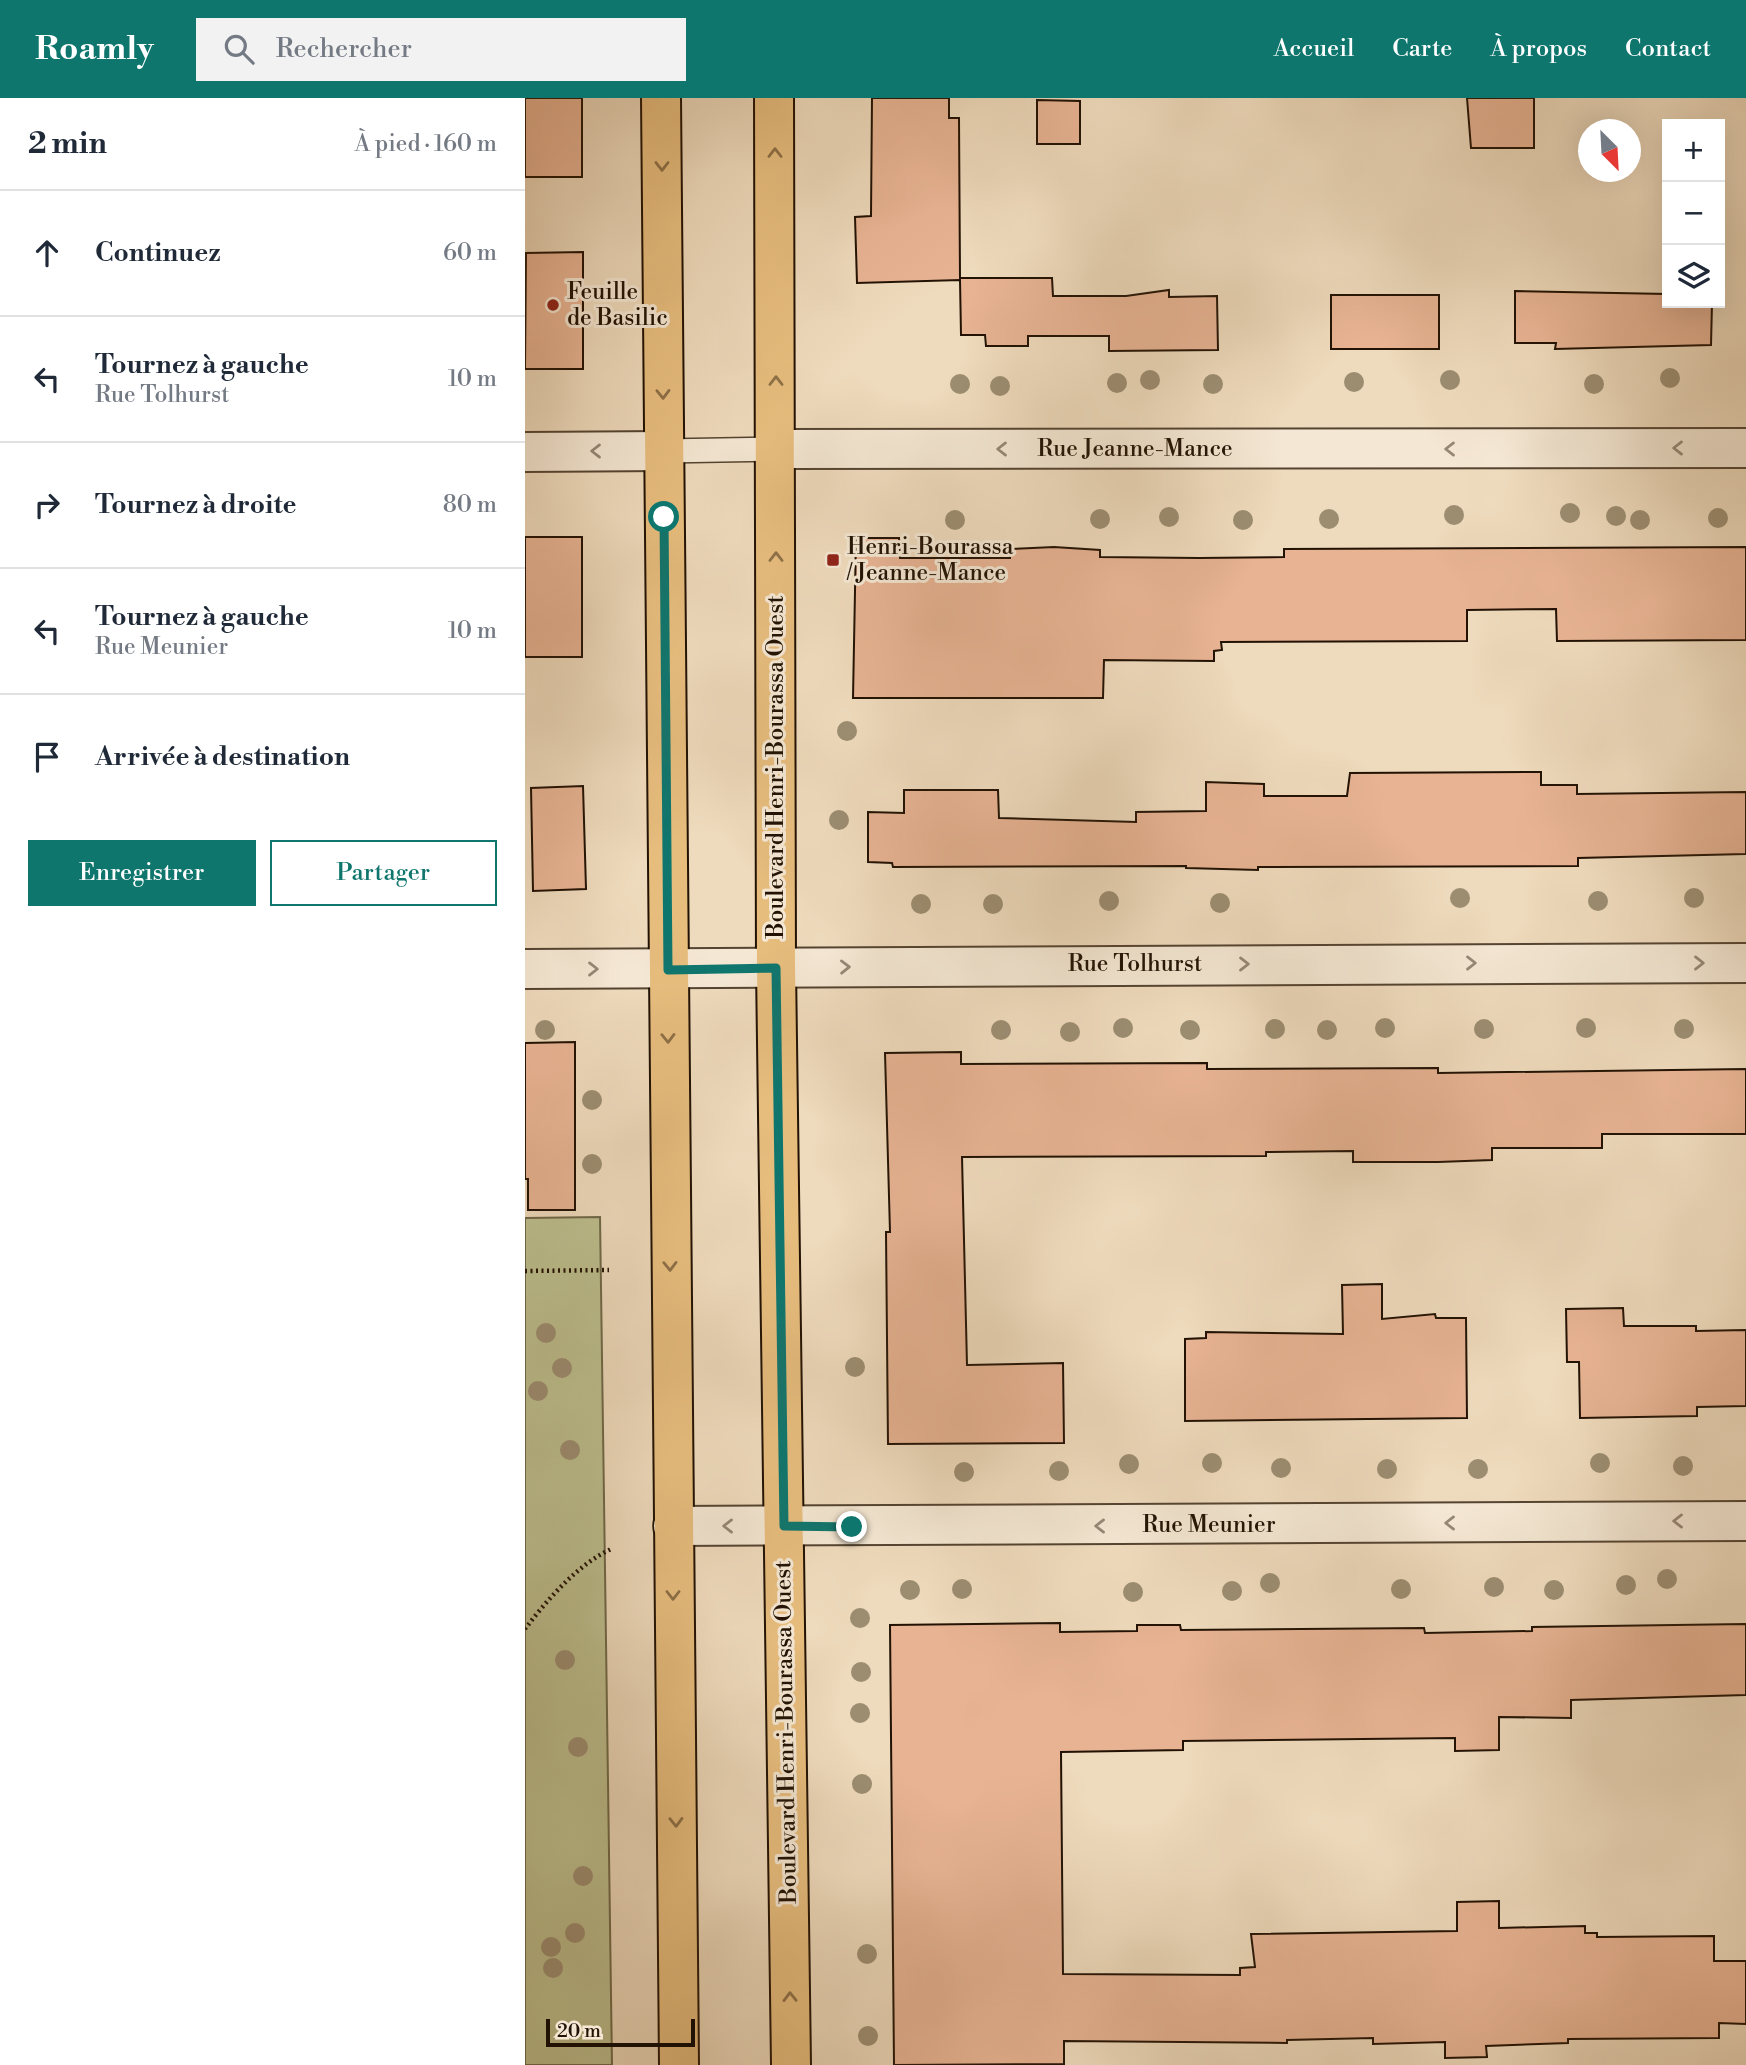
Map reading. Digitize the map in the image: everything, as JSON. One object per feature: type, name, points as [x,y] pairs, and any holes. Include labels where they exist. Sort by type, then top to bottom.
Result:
[{"type":"main road","points":[[661,98],[679,2065]]},
{"type":"main road","name":"Boulevard Henri-Bourassa Ouest","points":[[774,98],[777,449],[776,968],[791,2065]]},
{"type":"street","name":"Rue Jeanne-Mance","points":[[777,449],[1746,448]]},
{"type":"street","name":"Rue Jeanne-Mance","points":[[525,452],[664,451]]},
{"type":"street","name":"Rue Tolhurst","points":[[525,970],[899,965],[1746,962]]},
{"type":"street","name":"Rue Meunier","points":[[673,1526],[1030,1527],[1746,1521]]},
{"type":"lane","name":"Rue Jeanne-Mance","points":[[664,451],[777,449]]},
{"type":"path","points":[[525,1271],[609,1270]]},
{"type":"path","points":[[525,1629],[543,1606],[575,1574],[611,1549]]},
{"type":"green space","points":[[600,1217],[612,2065],[525,2065],[525,1218]]},
{"type":"building","points":[[525,98],[582,98],[582,177],[525,177]]},
{"type":"building","points":[[872,98],[949,98],[949,118],[959,118],[960,278],[1052,278],[1053,296],[1126,296],[1169,290],[1169,297],[1217,296],[1218,350],[1109,351],[1109,336],[1028,336],[1028,346],[986,346],[985,335],[961,335],[960,280],[857,283],[855,217],[871,216]]},
{"type":"building","points":[[1467,98],[1534,98],[1534,148],[1471,148]]},
{"type":"building","points":[[1037,100],[1080,101],[1080,144],[1037,144]]},
{"type":"building","points":[[583,252],[583,369],[525,369],[526,253]]},
{"type":"building","points":[[1515,291],[1662,294],[1662,308],[1712,308],[1711,345],[1555,349],[1556,343],[1515,343]]},
{"type":"building","points":[[1331,295],[1439,295],[1439,349],[1331,349]]},
{"type":"building","points":[[525,537],[582,537],[582,657],[525,657]]},
{"type":"building","points":[[856,538],[899,538],[900,558],[1010,558],[1010,549],[1054,547],[1100,550],[1100,557],[1199,558],[1284,557],[1284,549],[1746,547],[1746,640],[1557,641],[1556,609],[1467,610],[1467,641],[1221,642],[1222,650],[1214,651],[1214,661],[1104,660],[1103,698],[853,698]]},
{"type":"building","points":[[1541,772],[1541,785],[1577,785],[1577,794],[1746,792],[1746,854],[1578,858],[1578,866],[1258,867],[1258,870],[1186,866],[893,867],[892,863],[868,862],[868,812],[904,813],[904,790],[998,790],[999,818],[1136,822],[1136,812],[1206,811],[1206,782],[1264,784],[1264,796],[1347,796],[1350,773]]},
{"type":"building","points":[[583,786],[586,889],[533,891],[531,788]]},
{"type":"building","points":[[575,1042],[575,1210],[528,1210],[528,1179],[525,1179],[525,1043]]},
{"type":"building","points":[[961,1052],[961,1064],[1207,1063],[1207,1069],[1438,1068],[1438,1073],[1746,1069],[1746,1134],[1602,1134],[1602,1148],[1492,1148],[1492,1160],[1438,1162],[1353,1162],[1353,1151],[1266,1152],[1266,1156],[962,1157],[967,1365],[1063,1363],[1064,1443],[888,1444],[886,1232],[890,1232],[885,1053]]},
{"type":"building","points":[[1382,1284],[1382,1319],[1435,1314],[1436,1318],[1466,1318],[1467,1418],[1185,1421],[1185,1339],[1206,1338],[1206,1332],[1343,1334],[1342,1285]]},
{"type":"building","points":[[1623,1308],[1624,1326],[1696,1326],[1696,1331],[1746,1330],[1746,1406],[1697,1407],[1697,1416],[1580,1418],[1579,1362],[1567,1362],[1566,1309]]},
{"type":"building","points":[[1060,1623],[1060,1632],[1137,1631],[1137,1625],[1180,1625],[1181,1630],[1424,1628],[1425,1633],[1532,1631],[1532,1627],[1746,1624],[1746,1695],[1571,1700],[1571,1718],[1499,1717],[1499,1750],[1455,1751],[1455,1738],[1183,1741],[1183,1750],[1061,1752],[1063,1974],[1240,1975],[1240,1968],[1255,1967],[1251,1934],[1457,1931],[1457,1902],[1499,1901],[1499,1928],[1585,1926],[1585,1933],[1597,1933],[1597,1937],[1714,1936],[1714,1961],[1746,1961],[1746,2024],[1719,2023],[1719,2038],[1568,2039],[1568,2043],[1486,2046],[1487,2057],[1445,2058],[1445,2042],[1373,2044],[1373,2038],[1287,2040],[1287,2043],[1064,2041],[1064,2064],[894,2065],[890,1625]]},
{"type":"place","name":"Feuille de Basilic","points":[[553,305]]},
{"type":"place","name":"Henri-Bourassa / Jeanne-Mance","points":[[833,560]]},
{"type":"route","points":[[664,517],[668,970],[776,968],[784,1526],[852,1527]]}]
